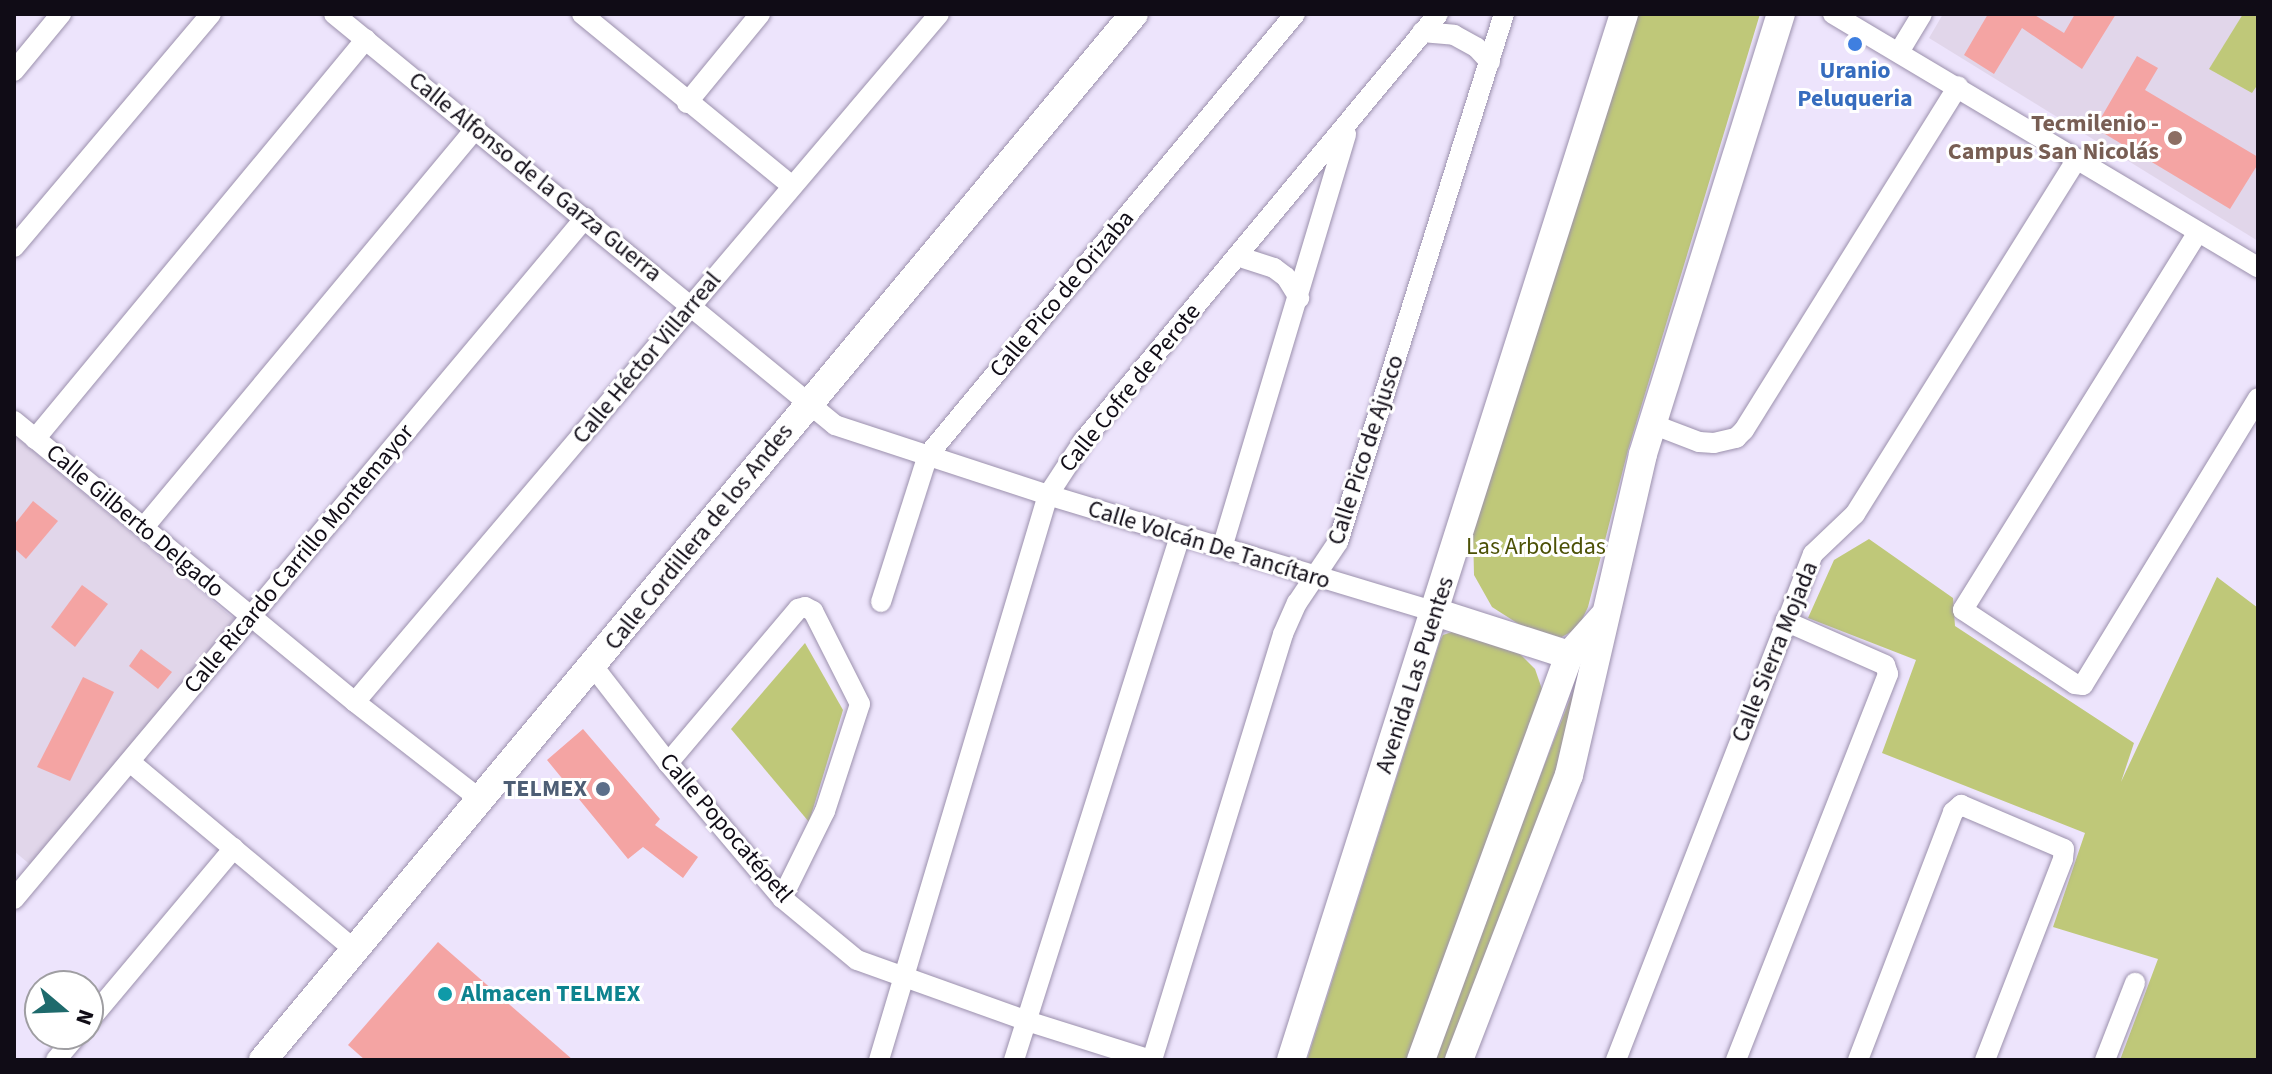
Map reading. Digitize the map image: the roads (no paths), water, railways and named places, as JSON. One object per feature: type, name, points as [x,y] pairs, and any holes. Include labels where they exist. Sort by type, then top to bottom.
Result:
[{"type":"street","points":[[15,65],[61,14]]},
{"type":"street","points":[[14,247],[211,14]]},
{"type":"street","name":"Calle Alfonso de la Garza Guerra","points":[[334,14],[585,218],[807,405]]},
{"type":"street","points":[[582,14],[792,186]]},
{"type":"street","points":[[687,103],[760,14]]},
{"type":"street","name":"Calle Héctor Villarreal","points":[[355,702],[939,14]]},
{"type":"street","name":"Calle Cordillera de los Andes","points":[[263,1060],[1134,14]]},
{"type":"street","name":"Calle Pico de Orizaba","points":[[881,602],[928,455],[1295,14]]},
{"type":"street","name":"Calle Cofre de Perote","points":[[879,1060],[1048,495],[1084,440],[1438,14]]},
{"type":"street","name":"Calle Pico de Ajusco","points":[[1152,1060],[1283,634],[1297,603],[1331,557],[1341,534],[1504,14]]},
{"type":"street","name":"Avenida Las Puentes","points":[[1291,1060],[1624,14]]},
{"type":"street","points":[[1459,1060],[1569,775],[1603,617],[1652,424],[1781,14]]},
{"type":"street","points":[[1833,14],[2258,267]]},
{"type":"street","points":[[1899,52],[1922,14]]},
{"type":"street","points":[[1422,32],[1454,35],[1477,48],[1490,62]]},
{"type":"street","points":[[35,439],[366,39]]},
{"type":"street","points":[[1652,424],[1699,442],[1714,443],[1736,438],[1744,430],[1958,86]]},
{"type":"street","points":[[1222,548],[1348,126]]},
{"type":"street","points":[[144,527],[476,128]]},
{"type":"street","name":"Calle Sierra Mojada","points":[[1616,1060],[1813,554],[1855,514],[2077,159]]},
{"type":"street","name":"Calle Ricardo Carrillo Montemayor","points":[[14,899],[585,218]]},
{"type":"street","points":[[2198,232],[1962,609],[2075,684],[2083,685],[2258,398]]},
{"type":"street","points":[[1237,256],[1274,268],[1286,277],[1299,298]]},
{"type":"street","name":"Calle Volcán De Tancítaro","points":[[807,405],[835,425],[1048,495],[1435,612]]},
{"type":"street","name":"Calle Gilberto Delgado","points":[[14,421],[355,702],[481,800]]},
{"type":"street","points":[[1014,1060],[1180,536]]},
{"type":"street","points":[[668,763],[798,609],[805,607],[813,611],[860,704],[825,811],[782,898]]},
{"type":"street","points":[[1435,612],[1569,655]]},
{"type":"street","points":[[1421,1060],[1569,655],[1603,617]]},
{"type":"street","points":[[1736,1060],[1888,674],[1885,665],[1785,621]]},
{"type":"street","name":"Calle Popocatépetl","points":[[593,666],[668,763],[782,898],[863,964],[1152,1060]]},
{"type":"street","points":[[130,762],[356,951]]},
{"type":"street","points":[[1858,1060],[1958,806],[2062,847],[2064,851],[1985,1060]]},
{"type":"street","points":[[104,1003],[234,848]]},
{"type":"street","points":[[2105,1060],[2135,983]]},
{"type":"place","name":"Uranio Peluqueria","points":[[1855,44]]},
{"type":"place","name":"Tecmilenio - Campus San Nicolás","points":[[2175,138]]},
{"type":"place","name":"TELMEX","points":[[603,789]]},
{"type":"place","name":"Almacen TELMEX","points":[[445,994]]},
{"type":"park label","name":"Las Arboledas","points":[[1536,547]]}]
